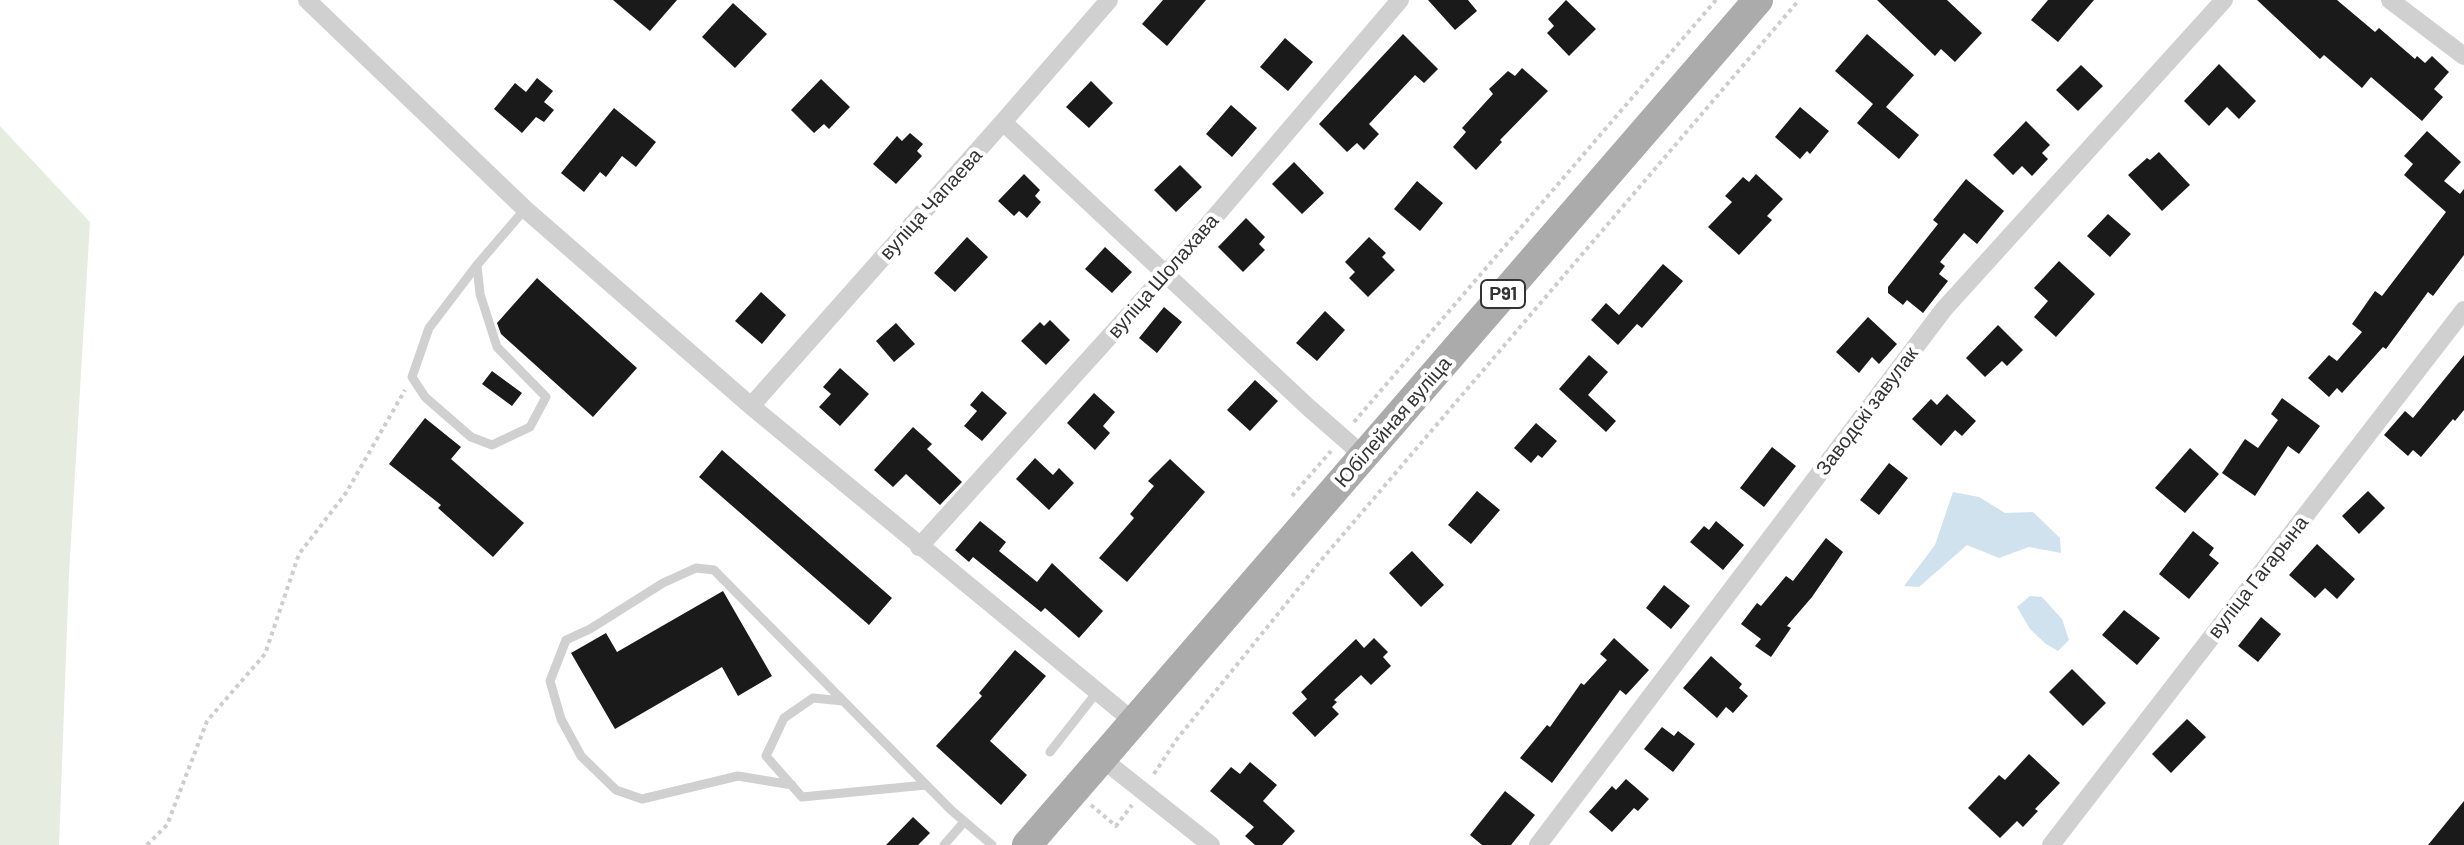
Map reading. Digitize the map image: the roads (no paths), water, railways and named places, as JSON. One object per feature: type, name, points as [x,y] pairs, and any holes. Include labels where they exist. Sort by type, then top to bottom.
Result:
[{"type":"main road","name":"Юбілейная вуліца","points":[[1027,845],[1758,0]]},
{"type":"street","points":[[307,0],[525,209],[751,406],[1133,721]]},
{"type":"street","name":"вуліца Чапаева","points":[[751,406],[1109,0]]},
{"type":"street","name":"вуліца Шолахава","points":[[919,547],[1166,274],[1400,0]]},
{"type":"street","name":"Заводскі завулак","points":[[1538,845],[1944,309],[2224,0]]},
{"type":"street","points":[[2390,0],[2464,56]]},
{"type":"street","points":[[1003,122],[1364,456]]},
{"type":"street","name":"вуліца Гагарына","points":[[2051,845],[2464,310]]},
{"type":"street","points":[[1101,758],[1211,845]]},
{"type":"lane","points":[[477,265],[480,294],[497,347],[546,397],[530,427],[492,445],[471,437],[425,397],[412,377],[429,328],[477,265],[525,209]]},
{"type":"lane","points":[[792,785],[738,776],[642,799],[616,790],[581,756],[561,719],[550,681],[566,640],[590,629],[663,583],[696,568],[714,570],[926,785],[992,845]]},
{"type":"lane","points":[[1050,752],[1097,692]]},
{"type":"lane","points":[[843,701],[813,698],[784,718],[766,756],[802,797],[926,785]]},
{"type":"lane","points":[[944,845],[964,822]]},
{"type":"water","points":[[1953,492],[1979,497],[2005,513],[2033,512],[2060,538],[2061,553],[2029,547],[1999,558],[1967,545],[1919,587],[1904,586],[1935,545]]},
{"type":"water","points":[[2030,596],[2042,597],[2062,619],[2069,640],[2058,651],[2030,629],[2017,607]]}]
